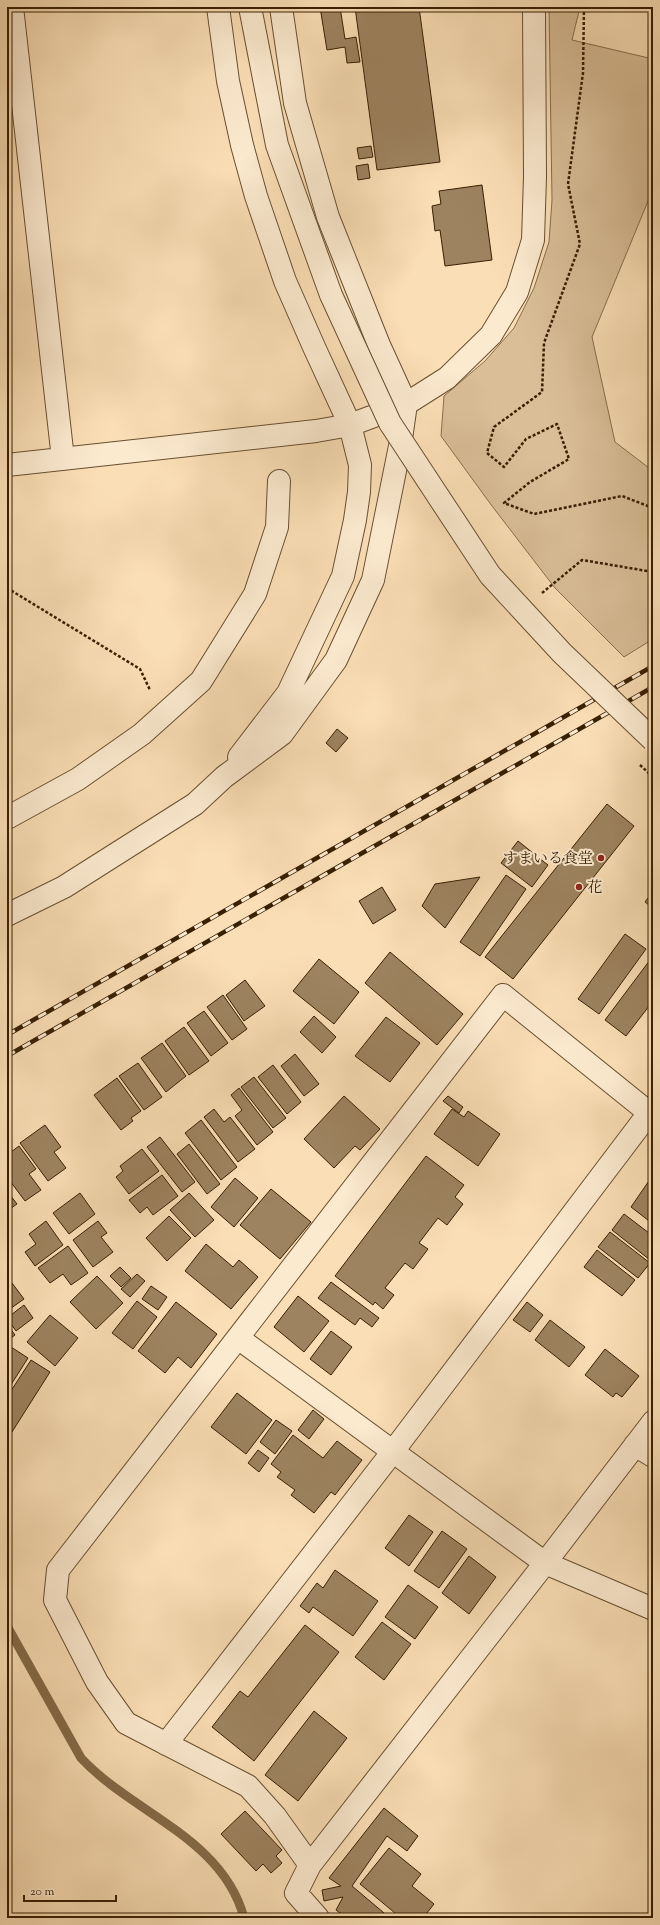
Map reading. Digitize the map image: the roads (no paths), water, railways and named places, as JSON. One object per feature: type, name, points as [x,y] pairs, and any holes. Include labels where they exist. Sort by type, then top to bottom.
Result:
[{"type":"street","points":[[12,7],[63,459]]},
{"type":"street","points":[[218,7],[228,81],[242,145],[256,196],[285,281],[350,424],[360,465],[359,492],[355,520],[343,576],[288,693],[224,777]]},
{"type":"street","points":[[250,7],[277,145],[331,295],[390,423],[490,575],[562,653],[653,740]]},
{"type":"street","points":[[7,915],[64,886],[195,804],[224,777],[282,734],[336,660],[373,580],[400,446],[406,404],[379,345],[328,217],[294,103],[281,7]]},
{"type":"street","points":[[7,465],[316,431],[350,424],[406,404],[447,378],[491,335],[517,292],[533,240],[535,177],[534,7]]},
{"type":"street","points":[[7,818],[78,779],[162,718],[201,681],[255,594],[277,527],[279,480]]},
{"type":"street","points":[[166,1744],[394,1450],[651,1114],[503,996],[58,1570],[55,1600],[96,1682],[126,1723],[166,1744],[248,1786],[275,1816],[310,1864]]},
{"type":"street","points":[[238,1338],[394,1450],[545,1563],[653,1609]]},
{"type":"street","points":[[318,1918],[296,1893],[310,1864],[545,1563],[644,1451],[653,1422]]},
{"type":"waterway","points":[[7,1626],[81,1758],[125,1795],[197,1847],[217,1867],[233,1890],[244,1918]]},
{"type":"railway","points":[[7,1035],[653,666]]},
{"type":"railway","points":[[7,1056],[653,687]]},
{"type":"place","name":"すまいる食堂","points":[[601,858]]},
{"type":"place","name":"花","points":[[579,887]]}]
